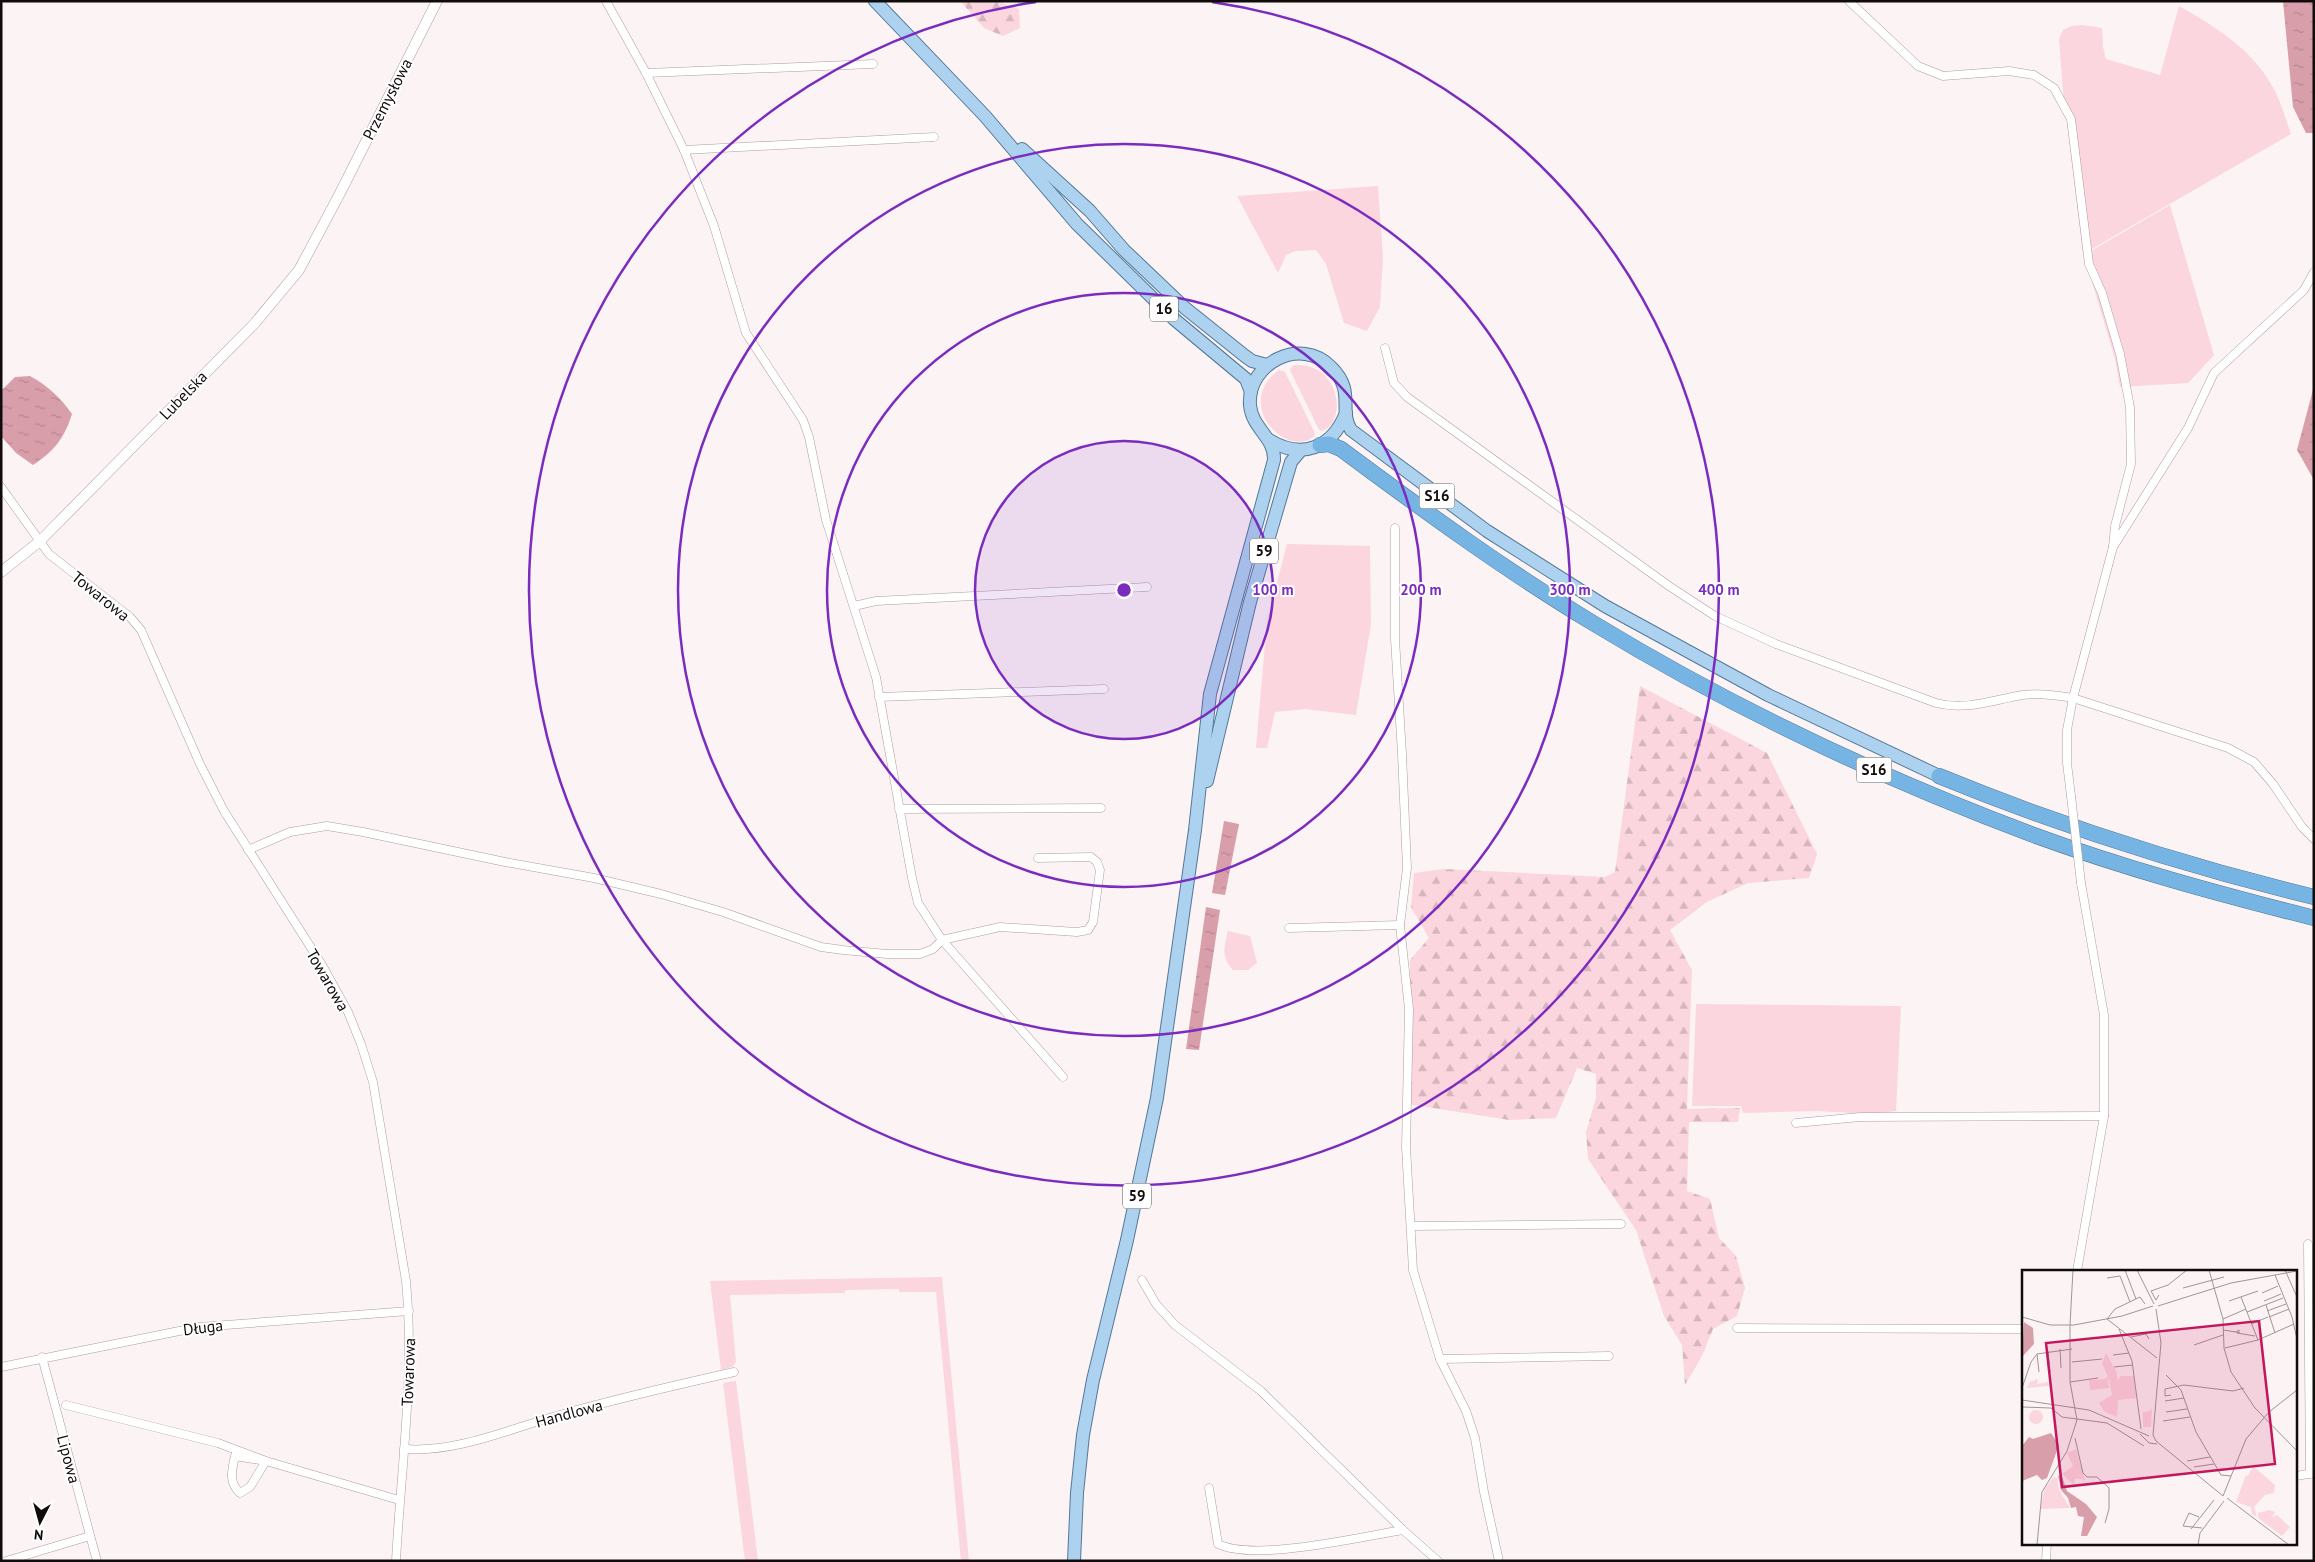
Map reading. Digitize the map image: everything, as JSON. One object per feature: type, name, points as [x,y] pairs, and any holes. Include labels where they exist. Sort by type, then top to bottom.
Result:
[{"type":"highway","name":"S16","points":[[1320,445],[1329,444],[1341,449],[1469,543],[1592,623],[1672,669],[1844,757],[1928,794],[2033,834],[2192,885],[2314,918]]},
{"type":"highway","name":"S16","points":[[1939,776],[2050,819],[2152,852],[2252,882],[2314,897]]},
{"type":"main road","name":"16","points":[[875,1],[985,116],[1077,224],[1174,319],[1246,379],[1251,392]]},
{"type":"main road","name":"16","points":[[985,116],[1090,211],[1124,250],[1185,308],[1252,361],[1267,365]]},
{"type":"main road","points":[[1307,354],[1319,358],[1330,365],[1339,375],[1345,387],[1347,400],[1346,413],[1334,436],[1320,445],[1301,450],[1279,446],[1260,431],[1253,419],[1250,406],[1251,392],[1257,378],[1267,365],[1281,357],[1307,354]]},
{"type":"main road","name":"S16","points":[[1346,413],[1348,426],[1356,435],[1434,494],[1502,541],[1605,606],[1768,695],[1939,776]]},
{"type":"main road","name":"59","points":[[1074,1561],[1076,1493],[1083,1435],[1093,1380],[1127,1240],[1157,1098],[1195,830],[1210,694],[1274,460],[1274,453],[1269,440]]},
{"type":"main road","name":"59","points":[[1195,830],[1261,563],[1291,462],[1301,450]]},
{"type":"street","name":"Przemysłowa","points":[[338,197],[436,1]]},
{"type":"street","points":[[606,1],[646,73],[684,150],[714,226],[746,333],[803,420],[809,437],[826,520],[876,677],[899,809],[918,903],[942,940],[1063,1076]]},
{"type":"street","points":[[1849,1],[1918,66],[1943,76],[2009,71],[2034,75],[2054,88],[2071,119],[2089,264],[2102,293],[2120,354],[2130,407],[2131,464],[2115,526],[2113,547],[2073,698],[2067,738],[2067,763],[2081,882],[2104,1015],[2104,1116],[2077,1270]]},
{"type":"street","points":[[646,73],[873,64]]},
{"type":"street","points":[[684,150],[934,137]]},
{"type":"street","name":"Lubelska","points":[[1,572],[40,540],[272,304],[299,270],[338,197]]},
{"type":"street","points":[[2113,547],[2188,428],[2214,374],[2304,290],[2314,272]]},
{"type":"street","points":[[1385,348],[1394,382],[1407,397],[1669,586],[1715,616],[1776,644],[1948,706],[1976,706],[2024,695],[2058,695],[2073,698],[2228,748],[2254,762],[2273,784],[2302,827],[2314,839]]},
{"type":"street","points":[[1,487],[40,540]]},
{"type":"street","points":[[1395,528],[1395,639],[1407,868],[1400,925],[1409,1008],[1406,1147],[1413,1270],[1440,1359],[1466,1411],[1475,1438],[1484,1492],[1499,1561]]},
{"type":"street","name":"Towarowa","points":[[40,540],[49,554],[130,617],[141,630],[200,764],[248,850],[322,966],[348,1012],[361,1044],[373,1082],[406,1281],[409,1311],[410,1361],[396,1561]]},
{"type":"street","points":[[854,606],[876,601],[1147,587]]},
{"type":"street","points":[[879,697],[1104,689]]},
{"type":"street","points":[[899,809],[1101,808]]},
{"type":"street","points":[[248,850],[290,832],[326,826],[594,878],[661,894],[723,912],[821,947],[887,954],[920,954],[933,949],[942,940],[1000,927],[1077,932],[1088,930],[1093,922],[1100,870],[1098,862],[1091,857],[1038,858]]},
{"type":"street","points":[[1289,928],[1400,925]]},
{"type":"street","points":[[1796,1123],[1860,1117],[2104,1116]]},
{"type":"street","points":[[1411,1226],[1621,1224]]},
{"type":"street","points":[[2298,1476],[2312,1474],[2308,1244]]},
{"type":"street","points":[[1142,1280],[1156,1304],[1175,1325],[1261,1391],[1403,1530],[1438,1561]]},
{"type":"street","name":"Długa","points":[[1,1367],[42,1357],[199,1327],[409,1311]]},
{"type":"street","points":[[1737,1328],[2022,1329]]},
{"type":"street","points":[[1440,1359],[1609,1356]]},
{"type":"street","name":"Lipowa","points":[[42,1357],[97,1561]]},
{"type":"street","name":"Handlowa","points":[[404,1450],[435,1450],[580,1409],[734,1372]]},
{"type":"street","points":[[66,1405],[218,1443],[266,1461],[399,1500]]},
{"type":"street","points":[[235,1456],[266,1461],[250,1487],[240,1493],[234,1487],[231,1476],[235,1456]]},
{"type":"street","points":[[1209,1488],[1218,1544],[1229,1549],[1287,1549],[1403,1530]]},
{"type":"street","points":[[6,1561],[90,1536]]},
{"type":"street","points":[[2046,1561],[2048,1544]]},
{"type":"green space","points":[[960,1],[996,1],[1019,9],[1020,28],[1003,36],[984,28]]},
{"type":"green space","points":[[2179,6],[2221,32],[2257,65],[2276,93],[2291,134],[2083,254],[2063,91],[2059,39],[2063,30],[2071,26],[2082,25],[2102,28],[2106,59],[2160,75]]},
{"type":"green space","points":[[1378,186],[1383,258],[1380,307],[1367,331],[1344,323],[1326,264],[1316,250],[1296,251],[1286,255],[1278,273],[1237,196]]},
{"type":"green space","points":[[2170,205],[2214,355],[2188,383],[2120,387],[2115,359],[2084,255]]},
{"type":"green space","points":[[1294,365],[1310,367],[1322,373],[1330,383],[1335,394],[1337,406],[1335,417],[1330,426],[1321,431],[1291,372],[1290,369]]},
{"type":"green space","points":[[1279,370],[1285,372],[1314,431],[1315,435],[1304,441],[1292,441],[1280,435],[1270,426],[1263,413],[1261,399],[1266,384]]},
{"type":"green space","points":[[1287,544],[1370,546],[1371,624],[1356,715],[1305,709],[1275,712],[1267,748],[1256,748],[1267,621]]},
{"type":"green space","points":[[1640,686],[1767,753],[1817,854],[1809,878],[1748,883],[1707,902],[1670,930],[1692,970],[1687,1109],[1740,1108],[1738,1122],[1689,1122],[1687,1191],[1710,1199],[1719,1238],[1736,1256],[1745,1288],[1737,1316],[1713,1329],[1703,1354],[1685,1385],[1682,1345],[1664,1316],[1636,1230],[1588,1159],[1586,1132],[1596,1098],[1596,1074],[1577,1068],[1556,1118],[1509,1120],[1408,1104],[1410,960],[1429,938],[1411,907],[1414,873],[1444,869],[1605,877],[1615,872]]},
{"type":"green space","points":[[1228,931],[1250,936],[1257,963],[1248,970],[1233,970],[1229,965],[1224,952]]},
{"type":"green space","points":[[1696,1004],[1901,1006],[1896,1111],[1872,1114],[1816,1111],[1743,1113],[1741,1106],[1692,1106]]},
{"type":"green space","points":[[942,1277],[969,1561],[961,1561],[936,1292],[899,1292],[899,1289],[845,1290],[845,1293],[730,1295],[736,1362],[732,1367],[721,1370],[710,1281]]},
{"type":"green space","points":[[736,1381],[758,1561],[745,1561],[723,1383]]},
{"type":"water","points":[[2283,1],[2314,1],[2314,133],[2306,133],[2293,107]]},
{"type":"water","points":[[30,376],[53,392],[72,414],[57,444],[47,455],[33,465],[16,453],[1,436],[1,391],[15,377]]},
{"type":"water","points":[[2314,386],[2314,480],[2297,450]]},
{"type":"water","points":[[1224,821],[1239,824],[1225,895],[1212,893]]},
{"type":"water","points":[[1206,907],[1220,910],[1199,1050],[1186,1049]]}]
